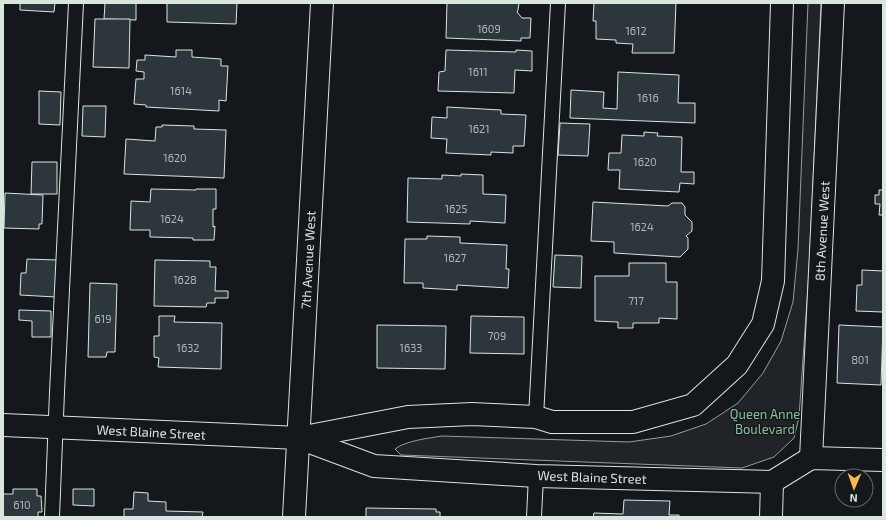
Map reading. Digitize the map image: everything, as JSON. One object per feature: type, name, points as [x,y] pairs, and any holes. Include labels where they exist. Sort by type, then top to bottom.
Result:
[{"type":"street","name":"7th Avenue West","points":[[294,517],[322,3]]},
{"type":"street","name":"West Blaine Street","points":[[3,425],[298,438],[408,417],[472,414],[536,417],[552,422],[633,422],[693,405],[737,365],[763,324],[773,281],[782,3]]},
{"type":"street","name":"8th Avenue West","points":[[811,458],[833,3]]},
{"type":"street","name":"West Blaine Street","points":[[298,438],[374,466],[536,476],[772,482]]},
{"type":"street","points":[[771,517],[772,482],[811,458],[883,460]]},
{"type":"lane","points":[[52,517],[55,427],[76,3]]},
{"type":"lane","points":[[536,417],[558,3]]},
{"type":"lane","points":[[534,517],[536,476]]},
{"type":"green space","name":"Queen Anne Boulevard","points":[[808,3],[821,3],[809,271],[799,417],[794,438],[774,457],[742,468],[401,455],[395,449],[399,446],[417,440],[442,436],[629,442],[671,436],[706,424],[738,403],[763,373],[781,341],[793,302],[798,249]]},
{"type":"building","points":[[20,3],[55,3],[54,12],[20,10]]},
{"type":"building","points":[[105,3],[136,3],[136,20],[104,19]]},
{"type":"building","points":[[167,3],[237,3],[236,24],[167,22]]},
{"type":"building","points":[[447,3],[519,3],[517,12],[522,18],[531,18],[530,38],[521,38],[521,41],[446,38]]},
{"type":"building","points":[[594,3],[676,3],[674,53],[632,53],[633,44],[616,43],[616,40],[596,39],[596,21],[593,21]]},
{"type":"building","points":[[95,19],[130,19],[129,68],[93,67]]},
{"type":"building","points":[[176,50],[192,50],[192,57],[221,59],[221,66],[228,66],[226,101],[219,100],[219,111],[146,107],[146,105],[134,104],[136,79],[144,79],[144,72],[136,71],[137,60],[145,60],[145,55],[176,57]]},
{"type":"building","points":[[446,50],[532,51],[532,71],[515,70],[514,93],[438,91],[439,72],[445,71]]},
{"type":"building","points":[[618,72],[679,75],[678,103],[695,103],[695,123],[570,118],[571,90],[604,92],[603,108],[617,109]]},
{"type":"building","points":[[39,91],[61,92],[60,125],[39,124]]},
{"type":"building","points":[[83,106],[106,106],[105,137],[82,136]]},
{"type":"building","points":[[447,107],[501,110],[501,114],[526,115],[524,146],[513,146],[513,153],[491,152],[491,155],[446,153],[447,139],[431,138],[432,117],[447,118]]},
{"type":"building","points":[[560,123],[590,124],[588,156],[558,155]]},
{"type":"building","points":[[162,125],[194,126],[194,129],[226,130],[224,178],[124,174],[126,139],[155,141],[156,127],[162,127]]},
{"type":"building","points":[[644,132],[658,133],[657,136],[682,137],[681,172],[694,172],[694,184],[680,183],[679,192],[619,189],[620,170],[608,170],[609,153],[621,153],[622,135],[644,136]]},
{"type":"building","points":[[32,162],[57,162],[57,194],[31,194]]},
{"type":"building","points":[[461,174],[483,175],[483,194],[506,195],[505,223],[470,221],[470,224],[407,222],[408,178],[442,179],[442,175],[461,176]]},
{"type":"building","points":[[151,189],[216,189],[216,209],[213,209],[213,227],[215,226],[214,240],[150,237],[150,230],[130,230],[131,201],[150,202]]},
{"type":"building","points":[[879,190],[883,190],[883,215],[879,215],[880,204],[875,204],[875,195],[879,195]]},
{"type":"building","points":[[5,193],[43,195],[42,224],[39,224],[39,229],[4,228]]},
{"type":"building","points":[[593,202],[668,206],[672,203],[682,203],[685,207],[685,215],[692,222],[692,231],[686,236],[688,238],[688,249],[680,257],[614,253],[614,242],[591,241]]},
{"type":"building","points":[[427,236],[460,237],[460,243],[507,245],[506,269],[509,269],[508,288],[457,285],[457,290],[423,288],[423,283],[404,283],[405,239],[427,239]]},
{"type":"building","points":[[555,255],[582,256],[581,288],[553,287]]},
{"type":"building","points":[[27,259],[57,260],[56,297],[20,295],[21,273],[26,273]]},
{"type":"building","points":[[155,260],[210,261],[210,267],[216,267],[215,291],[228,291],[228,298],[215,298],[215,303],[207,303],[206,307],[154,306]]},
{"type":"building","points":[[629,263],[666,263],[666,282],[677,282],[677,319],[659,318],[659,323],[633,323],[633,328],[618,328],[618,322],[595,321],[595,276],[629,276]]},
{"type":"building","points":[[862,270],[883,271],[883,312],[856,311],[857,285],[862,285]]},
{"type":"building","points":[[90,283],[117,284],[115,352],[107,352],[106,357],[88,357]]},
{"type":"building","points":[[19,310],[51,311],[51,337],[32,337],[32,321],[19,320]]},
{"type":"building","points":[[159,316],[175,316],[174,322],[222,323],[221,369],[158,367],[159,358],[154,357],[154,336],[159,336]]},
{"type":"building","points":[[471,316],[524,317],[524,354],[470,353]]},
{"type":"building","points":[[377,325],[446,326],[445,369],[377,368]]},
{"type":"building","points":[[839,325],[883,327],[881,385],[837,383]]},
{"type":"building","points":[[13,489],[37,489],[37,496],[41,496],[42,512],[38,512],[38,517],[3,517],[3,494],[13,494]]},
{"type":"building","points":[[73,489],[94,489],[94,506],[73,505]]},
{"type":"building","points":[[134,492],[148,493],[148,501],[166,502],[166,511],[203,512],[202,517],[124,517],[124,509],[133,509]]},
{"type":"building","points":[[624,500],[670,501],[669,515],[679,515],[679,517],[593,517],[594,513],[623,514]]},
{"type":"building","points":[[366,508],[436,509],[436,512],[440,512],[440,517],[366,517]]}]
